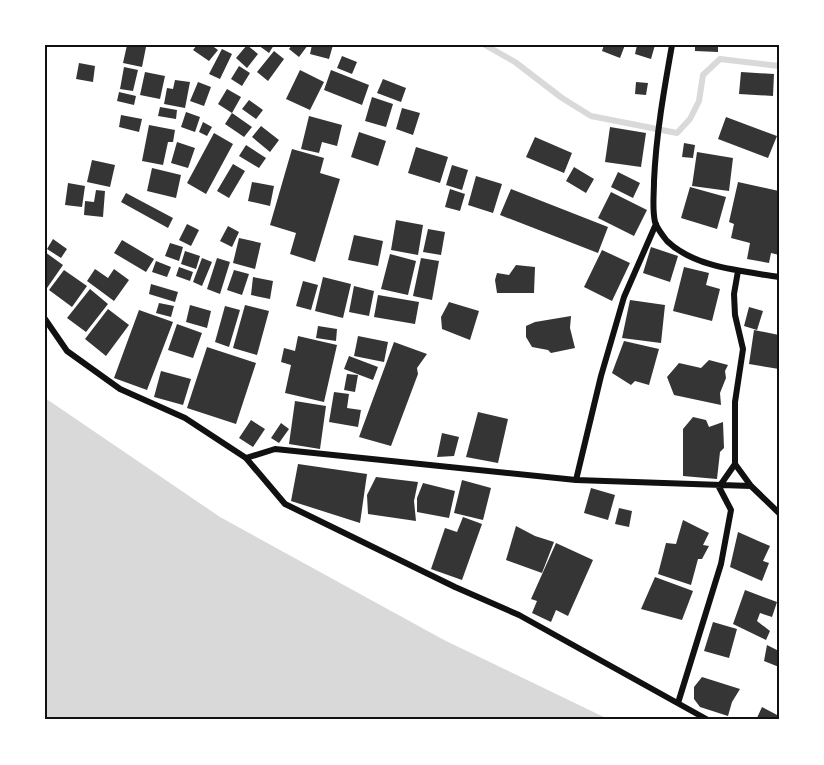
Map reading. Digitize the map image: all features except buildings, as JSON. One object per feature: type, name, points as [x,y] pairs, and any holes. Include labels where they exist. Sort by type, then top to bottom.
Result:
[{"type":"street","points":[[672,45],[656,143],[653,208],[656,225],[666,240],[680,251],[701,260],[738,271],[779,277]]},
{"type":"street","points":[[576,480],[601,376],[624,297],[656,225]]},
{"type":"street","points":[[738,271],[735,315],[743,349],[735,402],[735,464],[751,486],[779,513]]},
{"type":"street","points":[[45,319],[67,351],[120,388],[185,418],[246,458],[285,504],[454,587],[519,615],[708,720]]},
{"type":"street","points":[[246,458],[275,449],[576,480],[751,486]]},
{"type":"street","points":[[719,486],[735,464]]},
{"type":"street","points":[[678,703],[721,564],[731,510],[719,486]]},
{"type":"shaded area","points":[[45,398],[220,517],[444,640],[610,720],[45,720]]},
{"type":"waterway","points":[[485,45],[515,62],[562,98],[591,116],[677,133],[690,119],[699,101],[703,75],[720,59],[779,66]]}]
